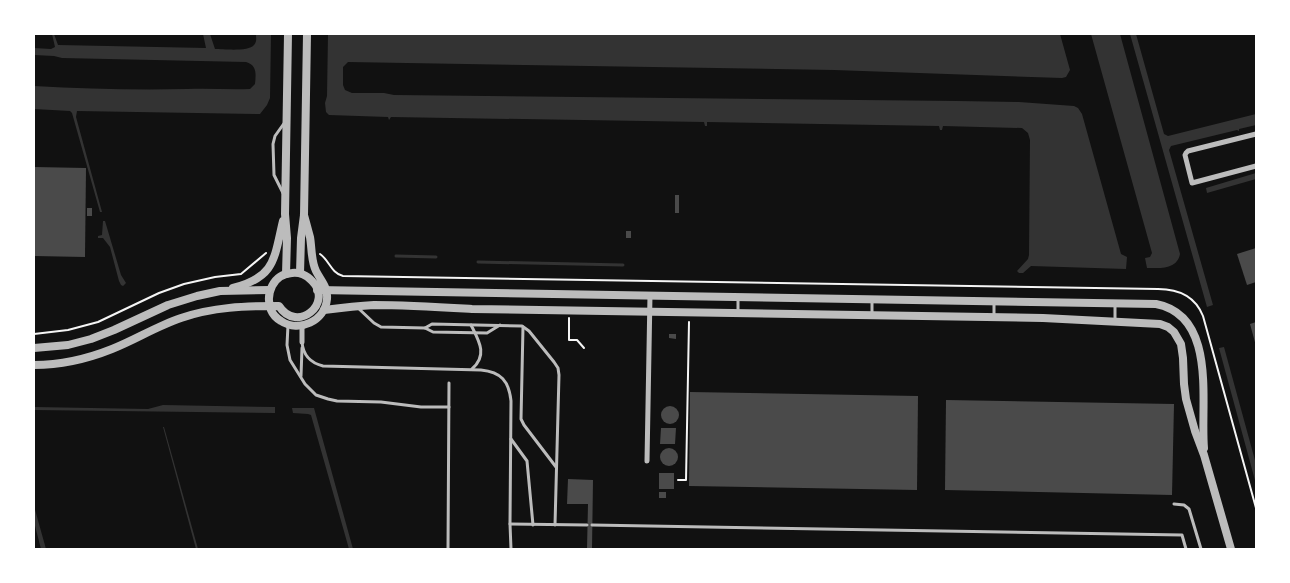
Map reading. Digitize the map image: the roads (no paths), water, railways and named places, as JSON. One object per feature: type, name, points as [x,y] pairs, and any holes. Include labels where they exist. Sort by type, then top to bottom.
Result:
[{"type":"street","points":[[286,274],[285,196],[288,34]]},
{"type":"street","points":[[300,273],[304,215],[307,34]]},
{"type":"street","points":[[1256,134],[1188,150],[1185,155],[1192,183],[1256,166]]},
{"type":"street","points":[[34,348],[62,346],[91,339],[173,303],[242,286],[256,279],[270,266],[276,252],[285,214]]},
{"type":"street","points":[[304,215],[310,238],[313,264],[318,275],[322,290],[326,301],[324,310],[314,321],[302,326],[293,326],[276,318],[268,298],[270,290],[278,278],[286,274],[300,273],[322,290],[1148,303],[1163,306],[1178,313],[1190,327],[1197,342],[1203,378],[1204,455]]},
{"type":"street","points":[[220,291],[270,290]]},
{"type":"street","points":[[34,365],[60,363],[93,356],[168,323],[202,312],[230,308],[279,306],[287,314],[295,317],[306,315],[311,313],[316,306],[322,290]]},
{"type":"street","points":[[647,461],[650,295]]},
{"type":"street","points":[[324,310],[374,305],[570,311],[1043,318],[1156,323],[1168,327],[1181,344],[1185,392],[1231,549]]},
{"type":"street","points":[[302,326],[302,342]]},
{"type":"lane","points":[[285,196],[274,175],[273,144],[275,136],[286,120]]},
{"type":"lane","points":[[738,296],[738,314]]},
{"type":"lane","points":[[872,299],[872,316]]},
{"type":"lane","points":[[994,301],[994,318]]},
{"type":"lane","points":[[1115,303],[1115,322]]},
{"type":"lane","points":[[357,306],[374,324],[381,327],[425,328],[433,332],[487,333],[500,325]]},
{"type":"lane","points":[[288,324],[287,345],[289,358],[303,381],[313,392],[322,397],[337,401],[449,407]]},
{"type":"lane","points":[[425,328],[432,324],[523,327],[529,331],[554,362],[558,370],[555,525]]},
{"type":"lane","points":[[471,370],[481,355],[480,345],[472,325]]},
{"type":"lane","points":[[523,327],[521,419],[556,467]]},
{"type":"lane","points":[[302,342],[301,374],[303,381]]},
{"type":"lane","points":[[302,342],[310,360],[328,367],[481,370],[498,375],[505,382],[511,401],[511,549]]},
{"type":"lane","points":[[448,549],[449,383]]},
{"type":"lane","points":[[511,439],[528,461],[533,525]]},
{"type":"lane","points":[[1174,504],[1186,506],[1190,510],[1201,549]]},
{"type":"lane","points":[[510,524],[587,525]]},
{"type":"lane","points":[[592,525],[1182,535],[1186,549]]},
{"type":"waterway","points":[[396,256],[436,257]]},
{"type":"waterway","points":[[478,262],[623,265]]}]
